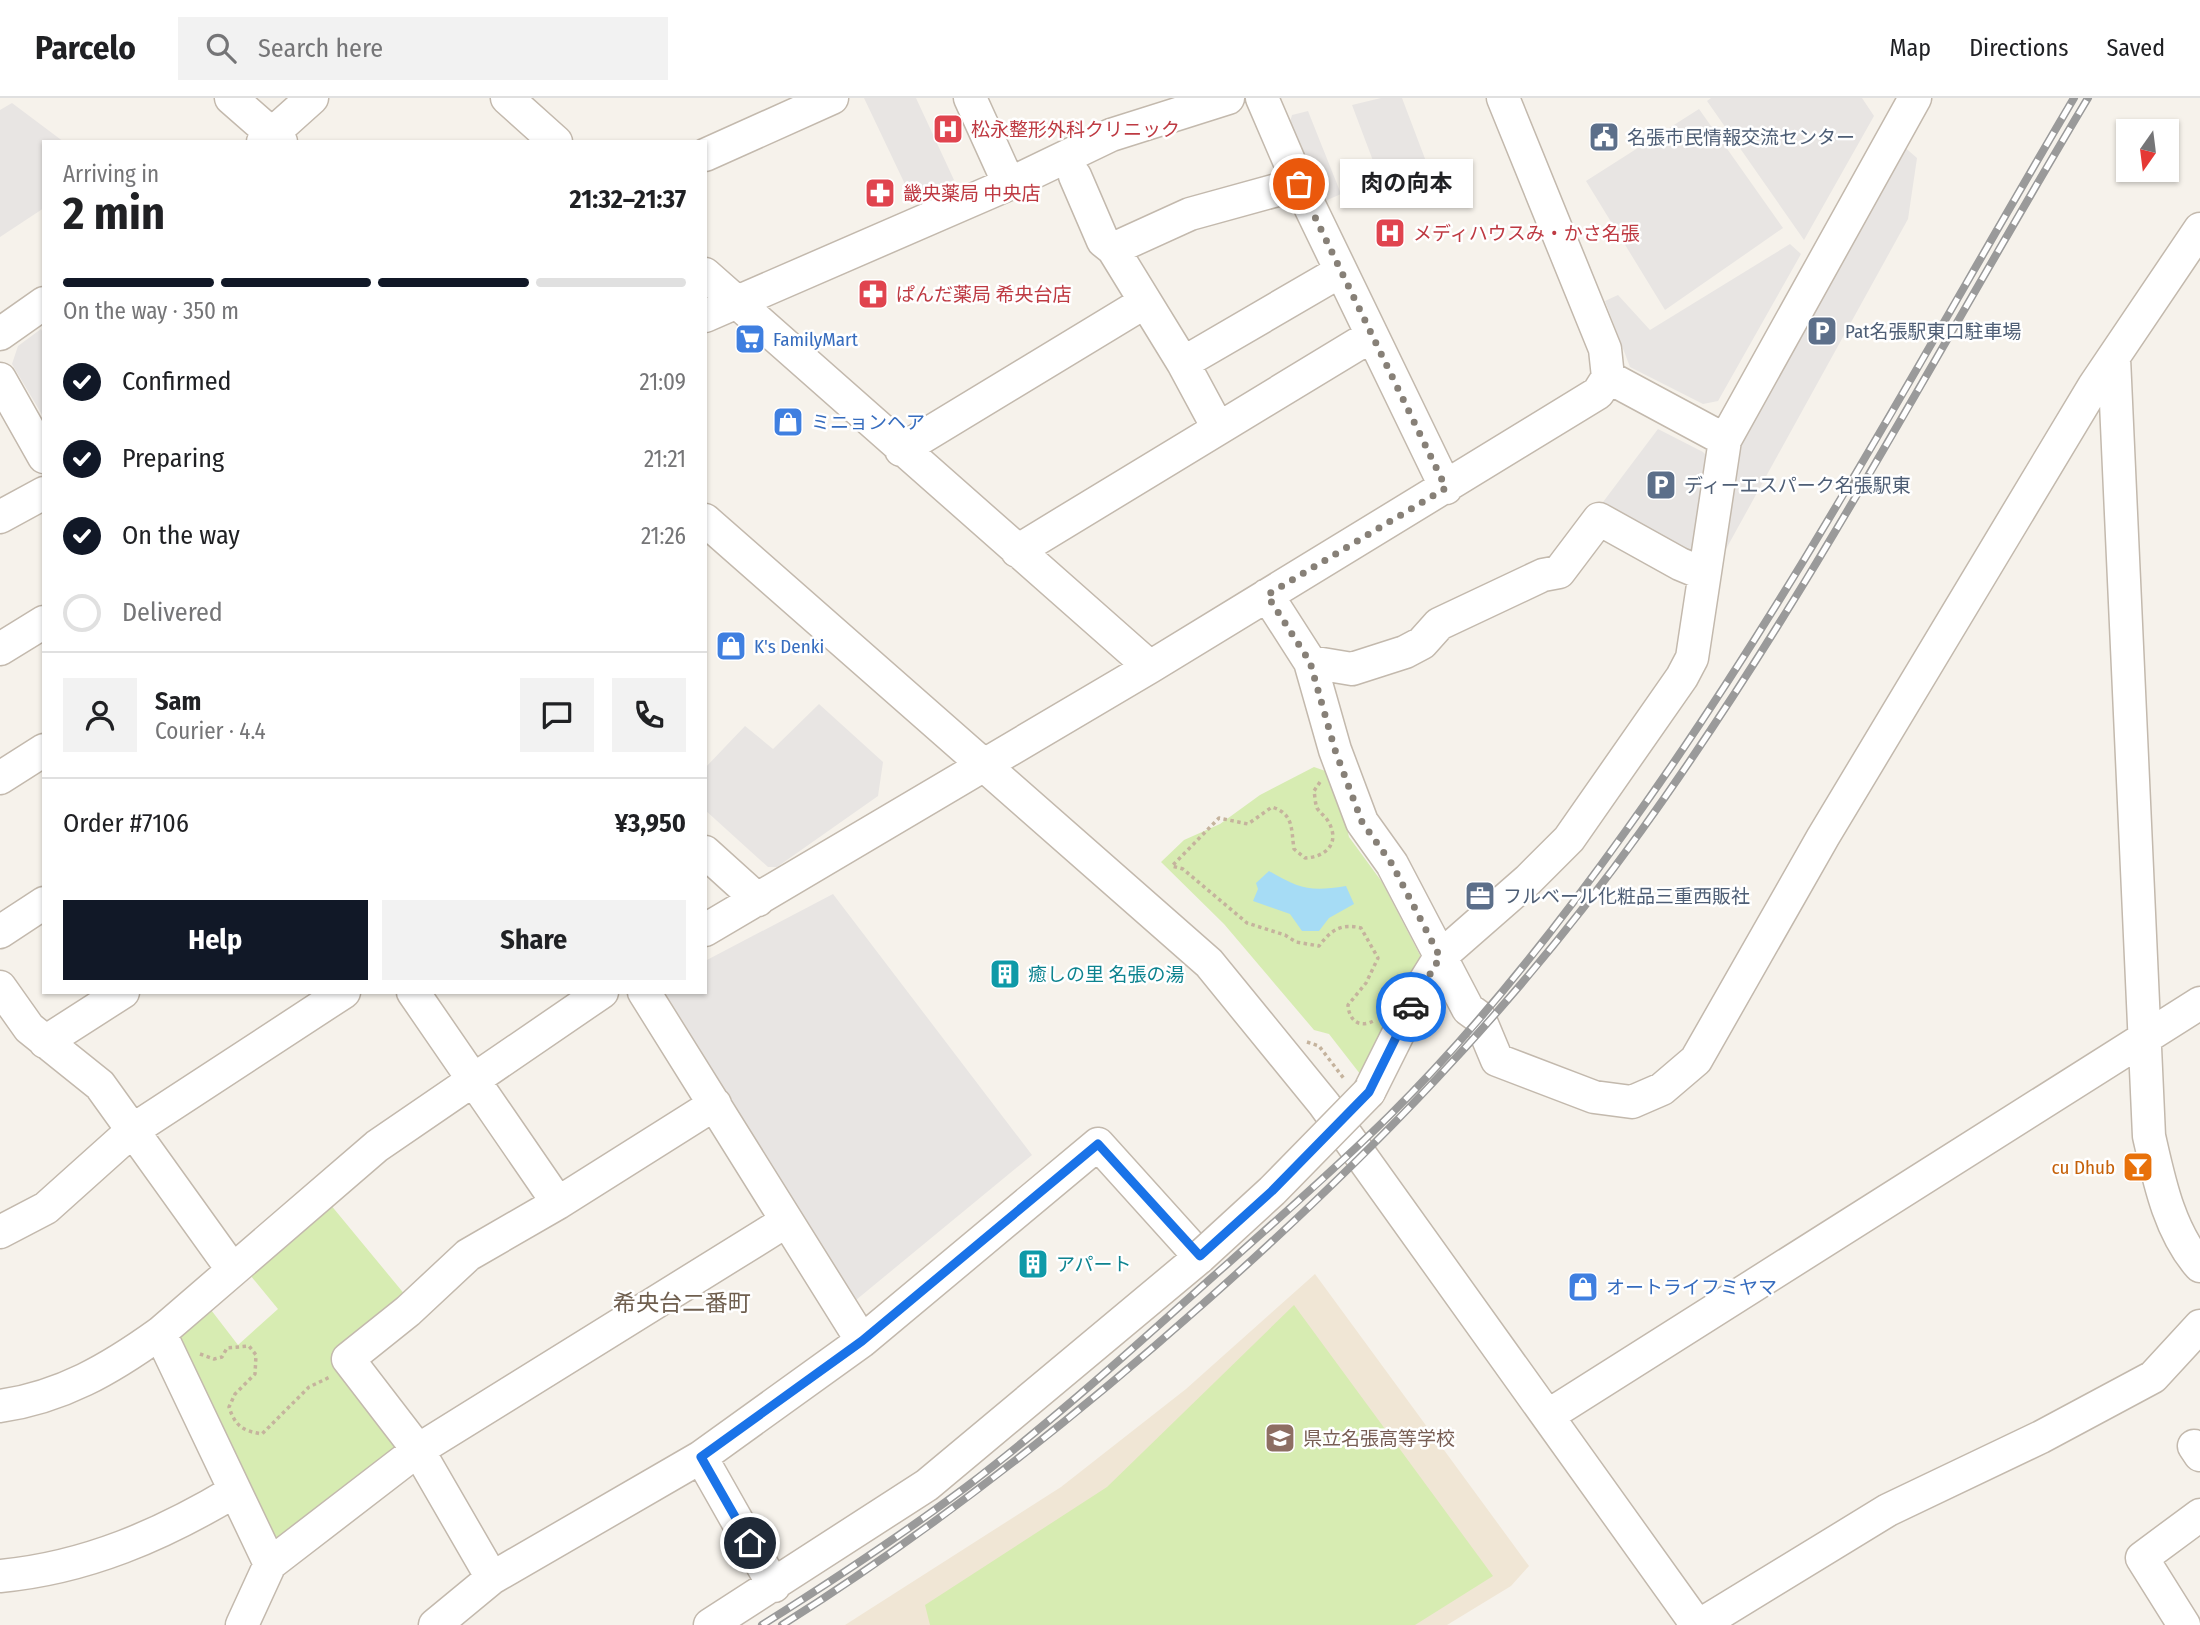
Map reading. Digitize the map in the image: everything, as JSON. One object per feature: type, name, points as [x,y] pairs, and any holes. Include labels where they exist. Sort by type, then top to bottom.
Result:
[{"type":"street","points":[[231,98],[272,139],[312,98]]},
{"type":"street","points":[[507,98],[554,140]]},
{"type":"street","points":[[707,154],[832,98]]},
{"type":"street","points":[[970,98],[1009,184]]},
{"type":"street","points":[[707,315],[1009,184],[1111,135],[1228,98]]},
{"type":"street","points":[[1262,98],[1340,271],[1446,488]]},
{"type":"street","points":[[707,929],[984,762],[1150,667],[1598,393],[1608,377],[1605,349],[1503,98]]},
{"type":"street","points":[[710,1625],[927,1485],[1200,1256],[1272,1191],[1357,1086],[1440,957],[1528,880],[1569,839],[1675,687],[1692,658],[1725,440],[1902,105]]},
{"type":"street","points":[[1075,176],[1104,241],[1113,249],[1182,363],[1217,428]]},
{"type":"street","points":[[1113,249],[1189,214],[1299,184]]},
{"type":"street","points":[[1267,595],[1310,662],[1335,750],[1362,822],[1392,864],[1468,1009],[1479,1017],[1497,1060],[1613,1102],[1632,1102],[1674,1080],[1696,1060],[1829,826],[2094,386],[2200,229]]},
{"type":"street","points":[[1182,363],[1340,271]]},
{"type":"street","points":[[707,276],[901,450],[1150,667]]},
{"type":"street","points":[[901,450],[1145,302]]},
{"type":"street","points":[[0,334],[42,304]]},
{"type":"street","points":[[1017,551],[1371,336]]},
{"type":"street","points":[[2114,358],[2149,1136],[2161,1187],[2176,1226],[2200,1266]]},
{"type":"street","points":[[1608,377],[1725,440]]},
{"type":"street","points":[[0,379],[42,453]]},
{"type":"street","points":[[0,517],[42,494]]},
{"type":"street","points":[[1310,662],[1352,669],[1405,652],[1422,643],[1439,624],[1543,575],[1559,572],[1599,519],[1679,564],[1704,574]]},
{"type":"street","points":[[707,522],[984,762],[1209,963],[1324,1104],[1698,1625],[1888,1510],[2041,1437],[2153,1377],[2200,1326]]},
{"type":"street","points":[[0,649],[42,623]]},
{"type":"street","points":[[0,778],[42,751]]},
{"type":"street","points":[[707,854],[758,900]]},
{"type":"street","points":[[0,932],[42,904]]},
{"type":"street","points":[[0,987],[29,1028],[100,1085],[232,1269]]},
{"type":"street","points":[[45,1042],[120,994]]},
{"type":"street","points":[[0,1232],[46,1208],[133,1130],[341,994]]},
{"type":"street","points":[[414,994],[475,1078],[558,1203]]},
{"type":"street","points":[[0,1406],[79,1384],[123,1359],[160,1333],[338,1176],[599,994]]},
{"type":"street","points":[[645,994],[785,1222],[862,1341]]},
{"type":"street","points":[[1549,1415],[2200,1003]]},
{"type":"street","points":[[492,1578],[418,1451],[348,1359],[408,1311],[468,1255],[558,1203],[715,1104]]},
{"type":"street","points":[[435,1625],[492,1578],[701,1457],[862,1341],[1098,1144],[1200,1256]]},
{"type":"street","points":[[242,1625],[270,1564],[418,1451],[785,1222]]},
{"type":"street","points":[[160,1333],[270,1564]]},
{"type":"street","points":[[701,1457],[774,1586]]},
{"type":"street","points":[[0,1576],[68,1565],[117,1550],[183,1522],[234,1491]]},
{"type":"street","points":[[2184,1625],[2142,1558],[2200,1515]]},
{"type":"path","points":[[1325,776],[1314,791],[1318,809],[1329,821],[1334,837],[1329,851],[1320,857],[1305,858],[1294,849],[1293,823],[1284,811],[1272,807],[1248,824],[1219,818],[1172,866],[1183,869],[1247,923],[1285,935],[1296,942],[1319,946],[1329,932],[1339,926],[1361,928],[1378,958],[1366,983],[1348,1005],[1352,1020],[1372,1023],[1380,1015],[1382,992],[1402,975]]},
{"type":"path","points":[[1304,1040],[1319,1046],[1357,1086]]},
{"type":"path","points":[[198,1353],[214,1359],[222,1357],[228,1348],[249,1346],[256,1355],[255,1374],[235,1394],[229,1406],[233,1419],[244,1431],[262,1434],[278,1422],[309,1387],[343,1370],[348,1359]]},
{"type":"shaded area","points":[[864,98],[916,98],[954,180],[912,199]]},
{"type":"shaded area","points":[[1381,98],[1402,98],[1427,164],[1381,182],[1352,105]]},
{"type":"shaded area","points":[[1711,98],[1862,98],[1874,116],[1804,240],[1707,101]]},
{"type":"shaded area","points":[[12,103],[61,140],[42,140],[42,209],[0,237],[0,110]]},
{"type":"shaded area","points":[[1699,109],[1783,228],[1665,310],[1586,181]]},
{"type":"shaded area","points":[[1308,111],[1341,194],[1318,204],[1287,132],[1292,115]]},
{"type":"shaded area","name":"Pat名張駅東口駐車場","points":[[1902,145],[1917,158],[1908,219],[1715,569],[1735,442]]},
{"type":"shaded area","points":[[1790,244],[1801,254],[1718,401],[1703,404],[1630,367],[1605,301],[1618,295],[1650,330]]},
{"type":"shaded area","points":[[41,329],[42,415],[12,364],[18,346]]},
{"type":"shaded area","name":"ディーエスパーク名張駅東","points":[[1658,429],[1703,452],[1711,460],[1696,551],[1683,557],[1597,510]]},
{"type":"shaded area","points":[[819,704],[883,762],[878,796],[777,867],[768,867],[707,812],[707,766],[745,726],[773,749]]},
{"type":"shaded area","points":[[833,894],[1032,1155],[856,1300],[665,994],[707,994],[707,960]]},
{"type":"shaded area","name":"県立名張高等学校","points":[[1315,1274],[1529,1566],[1511,1586],[1447,1625],[845,1625],[1061,1487],[1186,1389]]},
{"type":"green space","points":[[1314,767],[1334,774],[1349,837],[1382,882],[1422,959],[1364,1079],[1329,1034],[1314,1030],[1224,924],[1161,862],[1184,840],[1220,824],[1260,795]]},
{"type":"green space","points":[[330,1204],[406,1296],[343,1356],[409,1451],[272,1547],[169,1337],[208,1306],[238,1345],[278,1309],[250,1275]]},
{"type":"green space","name":"県立名張高等学校","points":[[1294,1305],[1493,1576],[1415,1625],[930,1625],[925,1605],[1107,1487]]},
{"type":"water","points":[[1269,871],[1306,888],[1346,886],[1354,904],[1329,918],[1319,931],[1302,931],[1290,914],[1253,901],[1258,889],[1256,883]]},
{"type":"railway","points":[[762,1625],[866,1558],[941,1505],[1059,1412],[1300,1200],[1389,1116],[1453,1049],[1542,943],[1598,869],[1687,744],[1746,654],[1858,470],[2074,98]]},
{"type":"railway","points":[[782,1625],[893,1551],[1000,1473],[1154,1347],[1265,1248],[1381,1137],[1490,1020],[1542,959],[1641,831],[1761,653],[1872,469],[2088,98]]},
{"type":"way so far","points":[[1299,184],[1446,488],[1267,595],[1310,662],[1335,750],[1362,822],[1392,864],[1440,957],[1411,1007]]},
{"type":"place","name":"松永整形外科クリニック","points":[[948,129]]},
{"type":"place","name":"名張市民情報交流センター","points":[[1604,137]]},
{"type":"place","name":"肉の向本","points":[[1299,184]]},
{"type":"place","name":"畿央薬局 中央店","points":[[880,193]]},
{"type":"place","name":"メディハウスみ・かさ名張","points":[[1390,233]]},
{"type":"place","name":"ぱんだ薬局 希央台店","points":[[873,294]]},
{"type":"place","name":"Pat名張駅東口駐車場","points":[[1822,331]]},
{"type":"place","name":"FamilyMart","points":[[750,339]]},
{"type":"place","name":"ミニョンヘア","points":[[788,422]]},
{"type":"place","name":"ディーエスパーク名張駅東","points":[[1661,485]]},
{"type":"place","name":"K's Denki","points":[[731,646]]},
{"type":"place","name":"フルベール化粧品三重西販社","points":[[1480,896]]},
{"type":"place","name":"癒しの里 名張の湯","points":[[1005,974]]},
{"type":"place","name":"cu Dhub","points":[[2138,1167]]},
{"type":"place","name":"アパート","points":[[1033,1264]]},
{"type":"place","name":"オートライフミヤマ","points":[[1583,1287]]},
{"type":"place","name":"県立名張高等学校","points":[[1280,1438]]},
{"type":"district","name":"希央台二番町","points":[[682,1303]]},
{"type":"route","points":[[750,1543],[701,1457],[862,1341],[1098,1144],[1200,1256],[1272,1191],[1369,1092],[1411,1007]]}]
